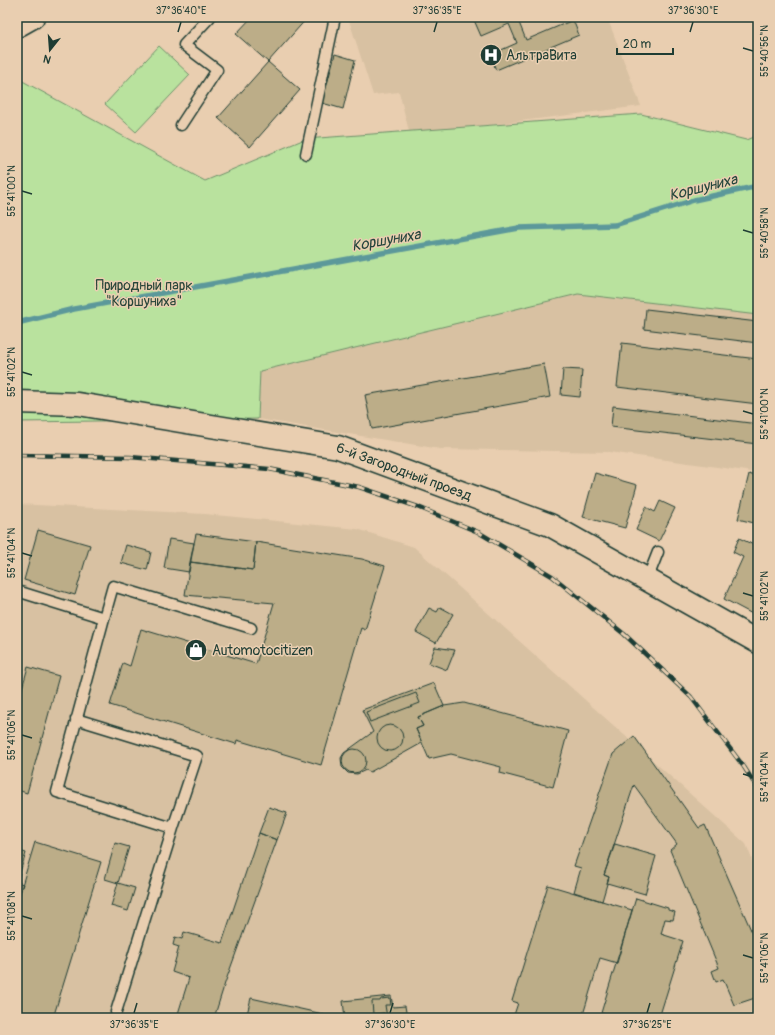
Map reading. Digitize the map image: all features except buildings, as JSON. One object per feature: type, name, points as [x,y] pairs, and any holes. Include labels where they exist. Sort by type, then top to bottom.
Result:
[{"type":"street","points":[[17,26],[33,17]]},
{"type":"street","name":"6-й Загородный проезд","points":[[17,402],[78,404],[338,447],[550,525],[758,642]]},
{"type":"lane","points":[[181,124],[217,70],[184,45],[210,17]]},
{"type":"lane","points":[[306,154],[336,17]]},
{"type":"lane","points":[[647,580],[658,552]]},
{"type":"lane","points":[[173,828],[57,792],[113,586],[251,628]]},
{"type":"lane","points":[[17,591],[104,618]]},
{"type":"lane","points":[[76,719],[197,756],[116,1012]]},
{"type":"shaded area","name":"АльтраВита","points":[[348,17],[607,17],[641,106],[410,135],[399,92],[373,95]]},
{"type":"shaded area","points":[[578,294],[758,315],[758,474],[746,471],[609,452],[440,449],[258,419],[260,371]]},
{"type":"shaded area","points":[[17,504],[205,514],[357,529],[414,547],[746,844],[758,875],[758,1018],[17,1018]]},
{"type":"green space","points":[[159,46],[190,75],[136,132],[105,104]]},
{"type":"green space","name":"Природный парк \"Коршуниха\"","points":[[17,78],[205,181],[305,139],[641,114],[746,140],[758,135],[758,315],[578,294],[260,371],[258,419],[17,422]]},
{"type":"waterway","name":"Коршуниха","points":[[17,323],[74,309],[519,228],[615,225],[694,200],[758,186]]},
{"type":"railway","points":[[17,455],[130,457],[269,469],[359,487],[418,507],[478,532],[552,576],[624,634],[691,697],[744,767],[758,789]]},
{"type":"place","name":"АльтраВита","points":[[491,55]]},
{"type":"place","name":"Automotocitizen","points":[[196,650]]}]
